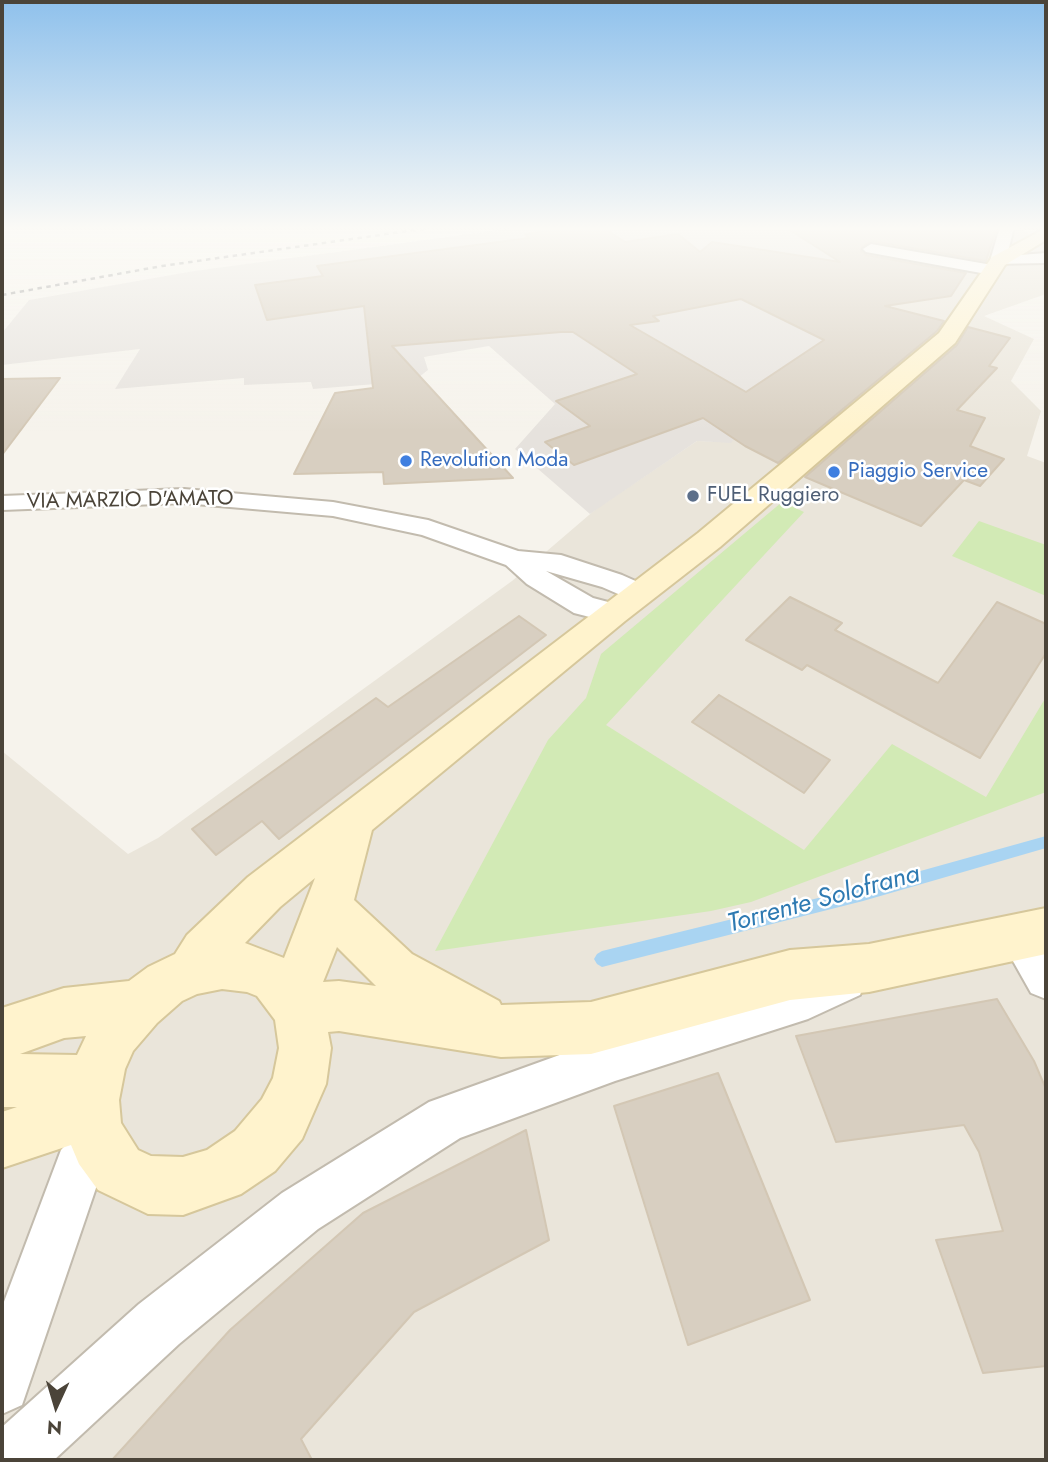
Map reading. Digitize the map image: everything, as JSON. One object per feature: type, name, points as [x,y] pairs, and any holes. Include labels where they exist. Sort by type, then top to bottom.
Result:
[{"type":"main road","points":[[192,971],[204,952],[264,892],[613,613],[709,540],[947,338],[976,295]]},
{"type":"main road","points":[[296,1004],[329,907],[354,820]]},
{"type":"main road","points":[[329,907],[395,971],[501,1031]]},
{"type":"main road","points":[[296,1004],[339,1006],[501,1031],[592,1027],[790,975],[869,968],[1033,934]]},
{"type":"main road","points":[[222,965],[250,968],[274,979],[296,1004],[305,1048],[299,1084],[282,1119],[255,1151],[220,1174],[183,1186],[148,1185],[118,1170],[95,1112],[115,1033],[139,1005],[165,984],[192,971],[222,965]]},
{"type":"main road","points":[[2,1034],[64,1013],[139,1005]]},
{"type":"main road","points":[[2,1080],[95,1112]]},
{"type":"main road","points":[[2,1140],[95,1112]]},
{"type":"street","name":"VIA MARZIO D'AMATO","points":[[2,503],[184,496],[257,500],[332,509],[428,528],[515,559],[537,579],[584,606],[613,613]]},
{"type":"street","points":[[515,559],[561,564],[612,581],[639,594]]},
{"type":"street","points":[[1033,934],[1046,978]]},
{"type":"street","points":[[10,1460],[159,1324],[300,1211],[446,1119],[615,1058],[793,1004],[869,968]]},
{"type":"street","points":[[2,1385],[95,1112]]},
{"type":"shaded area","points":[[56,295],[869,295],[880,323],[744,427],[731,443],[697,441],[590,514],[515,449],[555,404],[489,346],[424,357],[428,370],[414,381],[313,389],[311,382],[244,385],[244,378],[115,389],[140,349],[2,365],[2,333],[29,300]]},
{"type":"shaded area","points":[[825,295],[1043,295],[984,316],[1034,339],[1011,381],[1041,411],[1027,456],[1046,463],[1046,1460],[2,1460],[2,751],[128,854],[158,838],[512,581],[596,509],[697,441],[731,442]]},
{"type":"green space","points":[[782,502],[804,512],[606,725],[804,850],[892,744],[986,797],[1046,697],[1046,792],[751,902],[711,911],[435,951],[548,740],[586,698],[601,654]]},
{"type":"green space","points":[[979,521],[1046,545],[1046,596],[952,556]]},
{"type":"building","points":[[259,295],[952,295],[885,306],[944,321],[937,331],[778,463],[745,446],[703,418],[574,465],[545,442],[590,426],[556,401],[637,374],[573,332],[392,346],[513,478],[384,484],[383,472],[294,474],[335,393],[373,388],[364,306],[267,320]],"holes":[[[741,299],[824,340],[746,392],[630,325],[659,321],[653,316]]]},
{"type":"building","points":[[968,327],[1010,338],[989,366],[997,368],[957,410],[985,418],[970,446],[1004,459],[980,486],[964,480],[921,526],[805,477],[957,345]]},
{"type":"building","points":[[60,378],[2,455],[2,379]]},
{"type":"building","points":[[790,597],[842,623],[835,630],[938,683],[997,602],[1046,624],[1046,653],[980,758],[807,665],[802,670],[746,640]]},
{"type":"building","points":[[519,616],[546,635],[279,839],[262,821],[216,855],[192,829],[376,698],[388,707]]},
{"type":"building","points":[[719,695],[830,760],[804,793],[692,722]]},
{"type":"building","points":[[997,999],[1034,1061],[1046,1089],[1046,1366],[983,1373],[936,1240],[1003,1231],[979,1152],[964,1125],[836,1142],[796,1036]]},
{"type":"building","points":[[718,1073],[810,1300],[688,1345],[614,1106]]},
{"type":"building","points":[[526,1130],[549,1240],[414,1312],[301,1439],[312,1460],[112,1460],[230,1330],[363,1213]]},
{"type":"waterway","name":"Torrente Solofrana","points":[[602,959],[863,894],[1046,842]]},
{"type":"place","name":"Revolution Moda","points":[[406,461]]},
{"type":"place","name":"Piaggio Service","points":[[834,472]]},
{"type":"place","name":"FUEL Ruggiero","points":[[693,496]]}]
